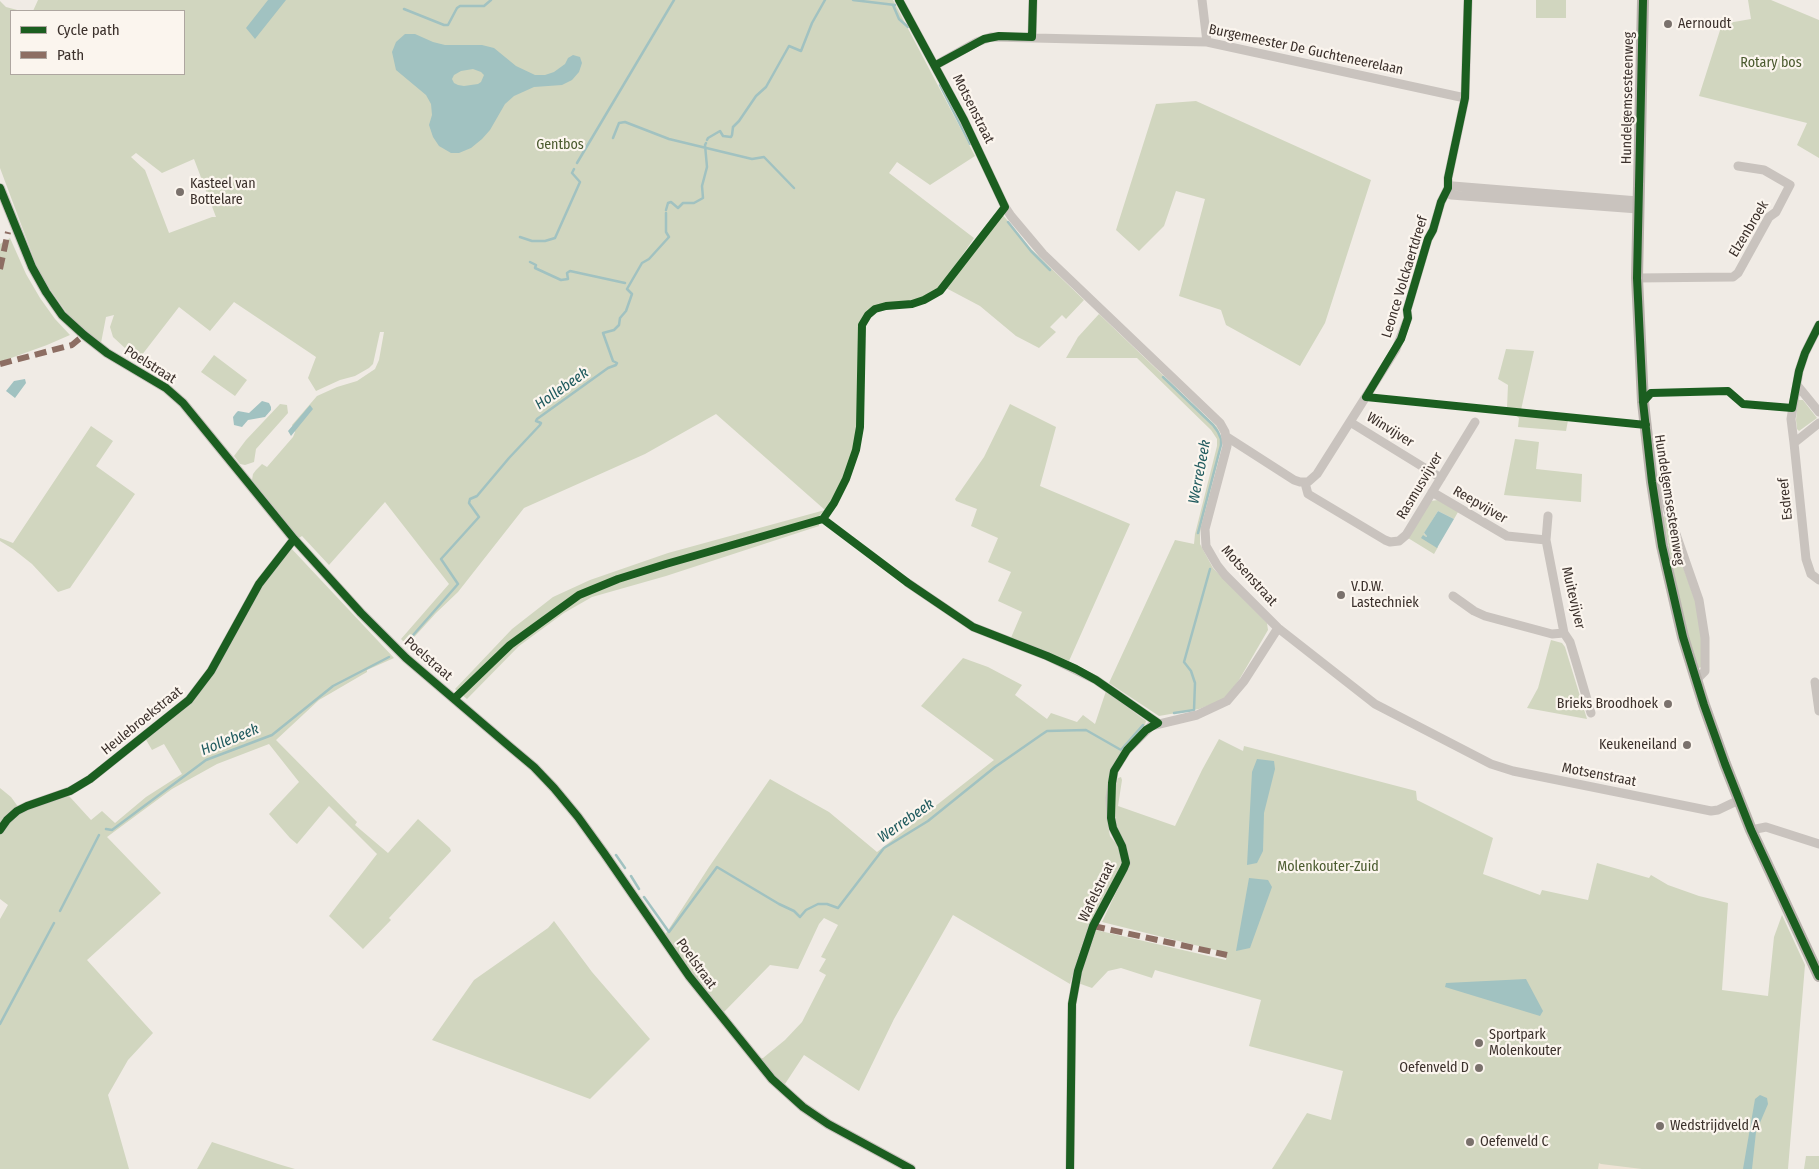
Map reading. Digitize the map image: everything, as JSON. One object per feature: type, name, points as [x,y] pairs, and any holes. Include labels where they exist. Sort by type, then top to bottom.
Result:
[{"type":"main road","name":"Hundelgemsesteenweg","points":[[1643,0],[1637,278],[1643,402],[1652,482],[1662,546],[1696,680],[1739,800],[1819,976]]},
{"type":"street","name":"Motsenstraat","points":[[899,0],[936,65],[981,153],[1005,207],[1018,225],[1044,254],[1220,424],[1227,437],[1227,446],[1205,529],[1206,546],[1217,565],[1278,628],[1375,704],[1499,767],[1710,811],[1718,810],[1739,800]]},
{"type":"street","points":[[1032,37],[1033,0]]},
{"type":"street","points":[[1202,0],[1207,42]]},
{"type":"street","points":[[1468,0],[1465,98],[1448,178],[1448,188],[1451,195],[1488,193],[1638,205]]},
{"type":"street","name":"Burgemeester De Guchteneerelaan","points":[[936,65],[984,39],[999,36],[1207,42],[1465,98]]},
{"type":"street","name":"Elzenbroek","points":[[1637,278],[1733,277],[1738,273],[1769,217],[1776,212],[1790,185],[1764,170],[1738,166]]},
{"type":"street","name":"Poelstraat","points":[[0,188],[32,268],[62,315],[107,353],[166,388],[183,402],[294,539],[361,613],[406,658],[509,746],[554,788],[604,853],[688,976],[772,1079],[797,1102],[828,1124],[911,1169]]},
{"type":"street","name":"Leonce Volckaertdreef","points":[[1305,482],[1317,474],[1401,339],[1408,318],[1407,310],[1428,239],[1448,188]]},
{"type":"street","name":"Esdreef","points":[[1819,325],[1805,353],[1799,371],[1792,413],[1806,558],[1811,574],[1819,580]]},
{"type":"street","points":[[1797,385],[1819,412]]},
{"type":"street","name":"Winvijver","points":[[1350,422],[1441,478]]},
{"type":"street","name":"Rasmusvijver","points":[[1305,482],[1308,494],[1390,542],[1399,540],[1406,535],[1475,422]]},
{"type":"street","points":[[1794,443],[1819,423]]},
{"type":"street","points":[[1227,437],[1294,480],[1305,482]]},
{"type":"street","name":"Hundelgemsesteenweg","points":[[1652,482],[1656,484],[1662,494],[1699,600],[1705,638],[1705,671],[1696,680]]},
{"type":"street","name":"Reepvijver","points":[[1432,492],[1507,536],[1546,540]]},
{"type":"street","name":"Muitevijver","points":[[1548,516],[1546,540],[1564,633],[1570,642],[1591,713]]},
{"type":"street","name":"Heulebroekstraat","points":[[0,830],[17,811],[70,792],[90,779],[189,700],[211,672],[259,584],[294,539]]},
{"type":"street","points":[[908,583],[983,632],[1048,656],[1083,673],[1158,723]]},
{"type":"street","points":[[1453,596],[1474,611],[1485,616],[1552,634],[1564,633]]},
{"type":"street","name":"Wafelstraat","points":[[1070,1169],[1072,1004],[1078,971],[1093,926],[1126,863],[1122,846],[1113,828],[1111,818],[1112,783],[1117,765],[1127,750],[1146,730],[1158,723],[1197,715],[1227,701],[1244,681],[1278,628]]},
{"type":"street","points":[[1817,687],[1819,711]]},
{"type":"street","points":[[1751,830],[1766,828],[1819,844]]},
{"type":"green space","name":"Gentbos","points":[[38,0],[893,0],[975,156],[930,185],[897,162],[889,173],[974,238],[946,279],[934,292],[910,301],[887,303],[876,307],[865,317],[860,325],[858,422],[855,443],[846,472],[832,502],[825,510],[716,414],[645,454],[524,508],[458,592],[407,645],[401,639],[449,584],[385,502],[329,565],[302,536],[299,538],[252,480],[256,470],[262,464],[267,467],[293,437],[295,432],[292,425],[317,396],[357,381],[375,369],[379,360],[384,332],[380,332],[373,364],[369,368],[355,376],[340,380],[316,391],[308,378],[316,357],[234,302],[210,331],[179,307],[138,360],[113,337],[110,327],[114,315],[106,317],[101,343],[71,319],[40,275],[0,168],[0,1],[6,7],[17,10],[10,10],[10,75],[185,75],[185,10],[33,10]],"holes":[[[136,153],[162,173],[194,159],[216,217],[169,233],[145,170],[131,157]]]},
{"type":"green space","points":[[1536,0],[1566,0],[1566,18],[1536,18]]},
{"type":"green space","name":"Rotary bos","points":[[1748,0],[1771,0],[1819,20],[1819,158],[1797,145],[1807,123],[1699,96],[1722,24],[1751,19]]},
{"type":"green space","points":[[1196,101],[1371,180],[1325,323],[1300,366],[1226,325],[1221,310],[1179,296],[1205,199],[1176,191],[1164,226],[1139,251],[1116,230],[1156,104]]},
{"type":"green space","points":[[1002,214],[1031,249],[1084,300],[1066,319],[1062,315],[1050,327],[1056,332],[1039,348],[1016,336],[980,306],[946,288]]},
{"type":"green space","points":[[10,238],[26,274],[40,298],[55,319],[70,335],[0,362],[0,244]]},
{"type":"green space","points":[[1099,314],[1217,427],[1222,439],[1200,532],[1200,544],[1213,568],[1267,623],[1268,630],[1239,680],[1228,695],[1220,701],[1199,709],[1159,716],[1109,683],[1175,540],[1194,544],[1217,439],[1211,430],[1137,358],[1066,358],[1078,337]]},
{"type":"green space","points":[[1506,349],[1534,351],[1521,410],[1569,415],[1566,431],[1518,427],[1519,418],[1507,408],[1508,385],[1498,379]]},
{"type":"green space","points":[[214,355],[247,380],[235,396],[201,372]]},
{"type":"green space","points":[[1798,400],[1803,400],[1817,418],[1799,431],[1796,420]]},
{"type":"green space","points":[[280,404],[287,405],[288,413],[256,449],[254,462],[245,465],[240,464],[234,456],[246,440]]},
{"type":"green space","points":[[1010,404],[1056,427],[1040,486],[1130,524],[1069,661],[1010,640],[1022,612],[998,601],[1011,572],[988,562],[998,538],[971,526],[977,509],[955,499],[984,457]]},
{"type":"green space","points":[[91,426],[113,441],[96,466],[135,494],[70,588],[58,592],[32,564],[0,541],[0,538],[13,543]]},
{"type":"green space","points":[[1515,439],[1539,442],[1536,469],[1582,474],[1581,502],[1504,495]]},
{"type":"green space","points":[[1438,500],[1458,512],[1454,519],[1438,511],[1424,534],[1438,547],[1434,554],[1408,538],[1431,501]]},
{"type":"green space","points":[[824,510],[819,516],[819,526],[666,576],[592,597],[564,613],[519,646],[467,699],[455,689],[512,629],[553,597],[590,580],[668,553]]},
{"type":"green space","points":[[1665,516],[1696,603],[1701,634],[1701,667],[1699,668],[1696,666],[1684,626],[1663,517]]},
{"type":"green space","points":[[290,547],[394,658],[367,670],[367,672],[319,700],[276,740],[357,822],[355,825],[388,853],[418,819],[451,851],[363,949],[329,916],[377,854],[329,806],[297,844],[290,838],[269,814],[299,782],[269,744],[217,764],[172,789],[107,837],[161,893],[87,960],[153,1033],[128,1060],[108,1095],[129,1169],[0,1169],[0,919],[8,905],[0,899],[1,832],[20,813],[66,795],[91,820],[102,811],[115,823],[146,797],[182,774],[164,744],[152,750],[145,738],[190,701],[249,603]]},
{"type":"green space","points":[[1551,640],[1562,643],[1565,647],[1587,719],[1527,708],[1538,688]]},
{"type":"green space","points":[[963,658],[988,667],[1022,685],[1015,695],[1047,719],[1051,713],[1077,722],[1083,715],[1095,724],[1106,691],[1146,721],[1145,725],[1118,759],[1108,826],[1110,836],[1118,846],[1122,863],[1120,870],[1091,922],[1070,984],[953,915],[894,1019],[859,1091],[804,1055],[783,1087],[759,1058],[763,1058],[785,1040],[802,1022],[826,975],[819,971],[826,959],[821,957],[838,925],[824,918],[819,924],[798,969],[770,965],[722,1014],[665,935],[770,779],[829,812],[877,852],[994,760],[921,706]]},
{"type":"green space","name":"Molenkouter-Zuid","points":[[1219,739],[1243,751],[1244,746],[1416,791],[1417,800],[1493,838],[1483,874],[1540,895],[1542,890],[1588,900],[1597,863],[1649,878],[1651,875],[1668,885],[1699,896],[1728,903],[1722,990],[1768,996],[1774,937],[1782,915],[1805,965],[1788,1169],[1272,1169],[1307,1113],[1331,1120],[1343,1071],[1249,1046],[1261,1000],[1155,970],[1152,978],[1121,968],[1108,971],[1092,988],[1078,983],[1096,930],[1226,960],[1227,953],[1102,922],[1128,867],[1113,818],[1115,788],[1118,778],[1121,777],[1122,780],[1118,806],[1175,826]]},
{"type":"green space","points":[[0,788],[11,797],[19,808],[0,826]]},
{"type":"green space","points":[[554,921],[592,972],[650,1039],[590,1099],[432,1040],[474,980],[548,928]]},
{"type":"green space","points":[[212,1142],[278,1164],[295,1169],[197,1169]]},
{"type":"green space","points":[[1806,1156],[1819,1156],[1819,1169],[1804,1169]]},
{"type":"shaded area","points":[[1599,1163],[1601,1164],[1642,1169],[1598,1169]]},
{"type":"water","points":[[268,0],[286,0],[255,39],[246,28]]},
{"type":"water","points":[[405,34],[415,34],[445,45],[482,45],[494,48],[516,66],[535,75],[545,75],[554,72],[573,55],[580,57],[582,63],[579,72],[572,80],[562,85],[534,87],[514,96],[505,104],[490,130],[482,139],[471,148],[459,153],[451,153],[439,146],[433,137],[429,125],[432,115],[431,104],[426,95],[396,70],[392,52],[396,42]],"holes":[[[473,69],[484,75],[478,84],[458,85],[452,79],[454,75],[461,71]]]},
{"type":"water","points":[[25,379],[26,383],[15,398],[6,391],[14,381]]},
{"type":"water","points":[[262,401],[269,403],[271,407],[271,410],[265,417],[248,420],[242,427],[234,425],[233,417],[238,411],[249,413]]},
{"type":"water","points":[[310,405],[313,409],[291,436],[288,431]]},
{"type":"water","points":[[1438,511],[1454,519],[1437,548],[1421,538],[1423,535],[1427,536],[1424,533]]},
{"type":"water","points":[[1257,759],[1274,761],[1275,769],[1264,813],[1263,851],[1257,863],[1247,865],[1252,772]]},
{"type":"water","points":[[1249,878],[1268,880],[1272,887],[1250,948],[1236,951]]},
{"type":"water","points":[[1526,979],[1543,1011],[1540,1016],[1445,987],[1446,983]]},
{"type":"water","points":[[1760,1095],[1767,1098],[1768,1104],[1756,1132],[1752,1169],[1743,1169],[1755,1099]]},
{"type":"waterway","points":[[404,9],[448,25],[460,6],[484,6],[491,0]]},
{"type":"waterway","points":[[577,163],[674,0]]},
{"type":"waterway","name":"Hollebeek","points":[[707,140],[720,131],[723,136],[731,137],[733,127],[756,96],[766,87],[789,46],[801,51],[812,23],[825,0]]},
{"type":"waterway","name":"Hollebeek","points":[[853,0],[895,5]]},
{"type":"waterway","name":"Werrebeek","points":[[893,5],[899,19],[908,27]]},
{"type":"waterway","name":"Werrebeek","points":[[940,85],[970,144]]},
{"type":"waterway","name":"Hollebeek","points":[[613,138],[619,123],[625,122],[669,139],[752,159],[764,157],[794,188]]},
{"type":"waterway","name":"Hollebeek","points":[[666,210],[668,203],[671,202],[678,208],[683,203],[694,203],[703,198],[702,186],[707,167],[706,143]]},
{"type":"waterway","points":[[520,237],[532,241],[545,241],[555,238],[580,182],[572,173],[574,169]]},
{"type":"waterway","name":"Hollebeek","points":[[407,642],[458,584],[441,559],[479,517],[469,503],[470,499],[477,496],[540,425],[541,423],[536,421],[537,419],[608,368],[616,365],[617,363],[613,361],[603,333],[614,330],[619,325],[620,318],[626,311],[632,294],[627,289],[642,263],[649,259],[669,237],[666,232],[666,213]]},
{"type":"waterway","name":"Werrebeek","points":[[1008,222],[1031,251],[1050,270]]},
{"type":"waterway","points":[[530,262],[536,265],[535,268],[561,280],[568,279],[567,273],[570,271],[625,283]]},
{"type":"waterway","name":"Werrebeek","points":[[1163,377],[1213,425],[1221,439],[1198,533]]},
{"type":"waterway","name":"Werrebeek","points":[[1174,713],[1194,710],[1195,683],[1191,671],[1184,662],[1210,569]]},
{"type":"waterway","name":"Hollebeek","points":[[106,829],[112,830],[206,760],[272,735],[333,686],[389,657]]},
{"type":"waterway","name":"Werrebeek","points":[[644,897],[669,932],[717,867],[794,911],[800,917],[806,910],[818,904],[827,904],[838,908],[884,848],[928,821],[995,767],[1047,731],[1086,730],[1121,750],[1143,725]]},
{"type":"waterway","name":"Hollebeek","points":[[60,911],[99,835]]},
{"type":"waterway","name":"Werrebeek","points":[[616,855],[625,868]]},
{"type":"waterway","name":"Werrebeek","points":[[631,876],[639,889]]},
{"type":"waterway","name":"Hollebeek","points":[[0,1024],[54,923]]},
{"type":"marked path","points":[[0,269],[8,232]]},
{"type":"marked path","points":[[0,364],[72,345],[84,335]]},
{"type":"marked path","points":[[1093,926],[1227,955]]},
{"type":"cycle path","points":[[823,519],[834,503],[846,479],[856,450],[860,427],[862,325],[868,315],[875,309],[912,304],[940,291],[1005,207],[964,120],[899,0]]},
{"type":"cycle path","points":[[936,65],[984,39],[999,36],[1032,37],[1033,0]]},
{"type":"cycle path","points":[[1468,0],[1465,98],[1448,178],[1448,188],[1428,239],[1407,310],[1408,318],[1401,339],[1366,397],[1646,425]]},
{"type":"cycle path","points":[[1643,0],[1637,278],[1643,402],[1652,482],[1662,546],[1683,637],[1725,764],[1751,830],[1819,976]]},
{"type":"cycle path","points":[[0,188],[32,267],[62,315],[107,353],[166,388],[183,403],[294,539],[361,613],[406,658],[534,767],[554,788],[604,853],[689,976],[772,1079],[803,1107],[828,1124],[911,1169]]},
{"type":"cycle path","points":[[1643,402],[1651,393],[1728,391],[1743,404],[1792,408],[1799,371],[1805,353],[1819,325]]},
{"type":"cycle path","points":[[823,519],[908,583],[973,627],[1076,669],[1096,680],[1158,723],[1146,730],[1127,750],[1114,771],[1111,818],[1113,828],[1122,846],[1126,863],[1093,926],[1078,971],[1072,1004],[1070,1169]]},
{"type":"cycle path","points":[[455,698],[510,645],[579,595],[618,579],[666,564],[823,519]]},
{"type":"cycle path","points":[[0,830],[17,811],[70,791],[90,779],[189,700],[211,671],[259,584],[294,539]]},
{"type":"place","name":"Aernoudt","points":[[1668,24]]},
{"type":"place","name":"Kasteel van Bottelare","points":[[180,192]]},
{"type":"place","name":"V.D.W. Lastechniek","points":[[1341,595]]},
{"type":"place","name":"Brieks Broodhoek","points":[[1668,704]]},
{"type":"place","name":"Keukeneiland","points":[[1687,745]]},
{"type":"place","name":"Sportpark Molenkouter","points":[[1479,1043]]},
{"type":"place","name":"Oefenveld D","points":[[1479,1068]]},
{"type":"place","name":"Wedstrijdveld A","points":[[1660,1126]]},
{"type":"place","name":"Oefenveld C","points":[[1470,1142]]}]
